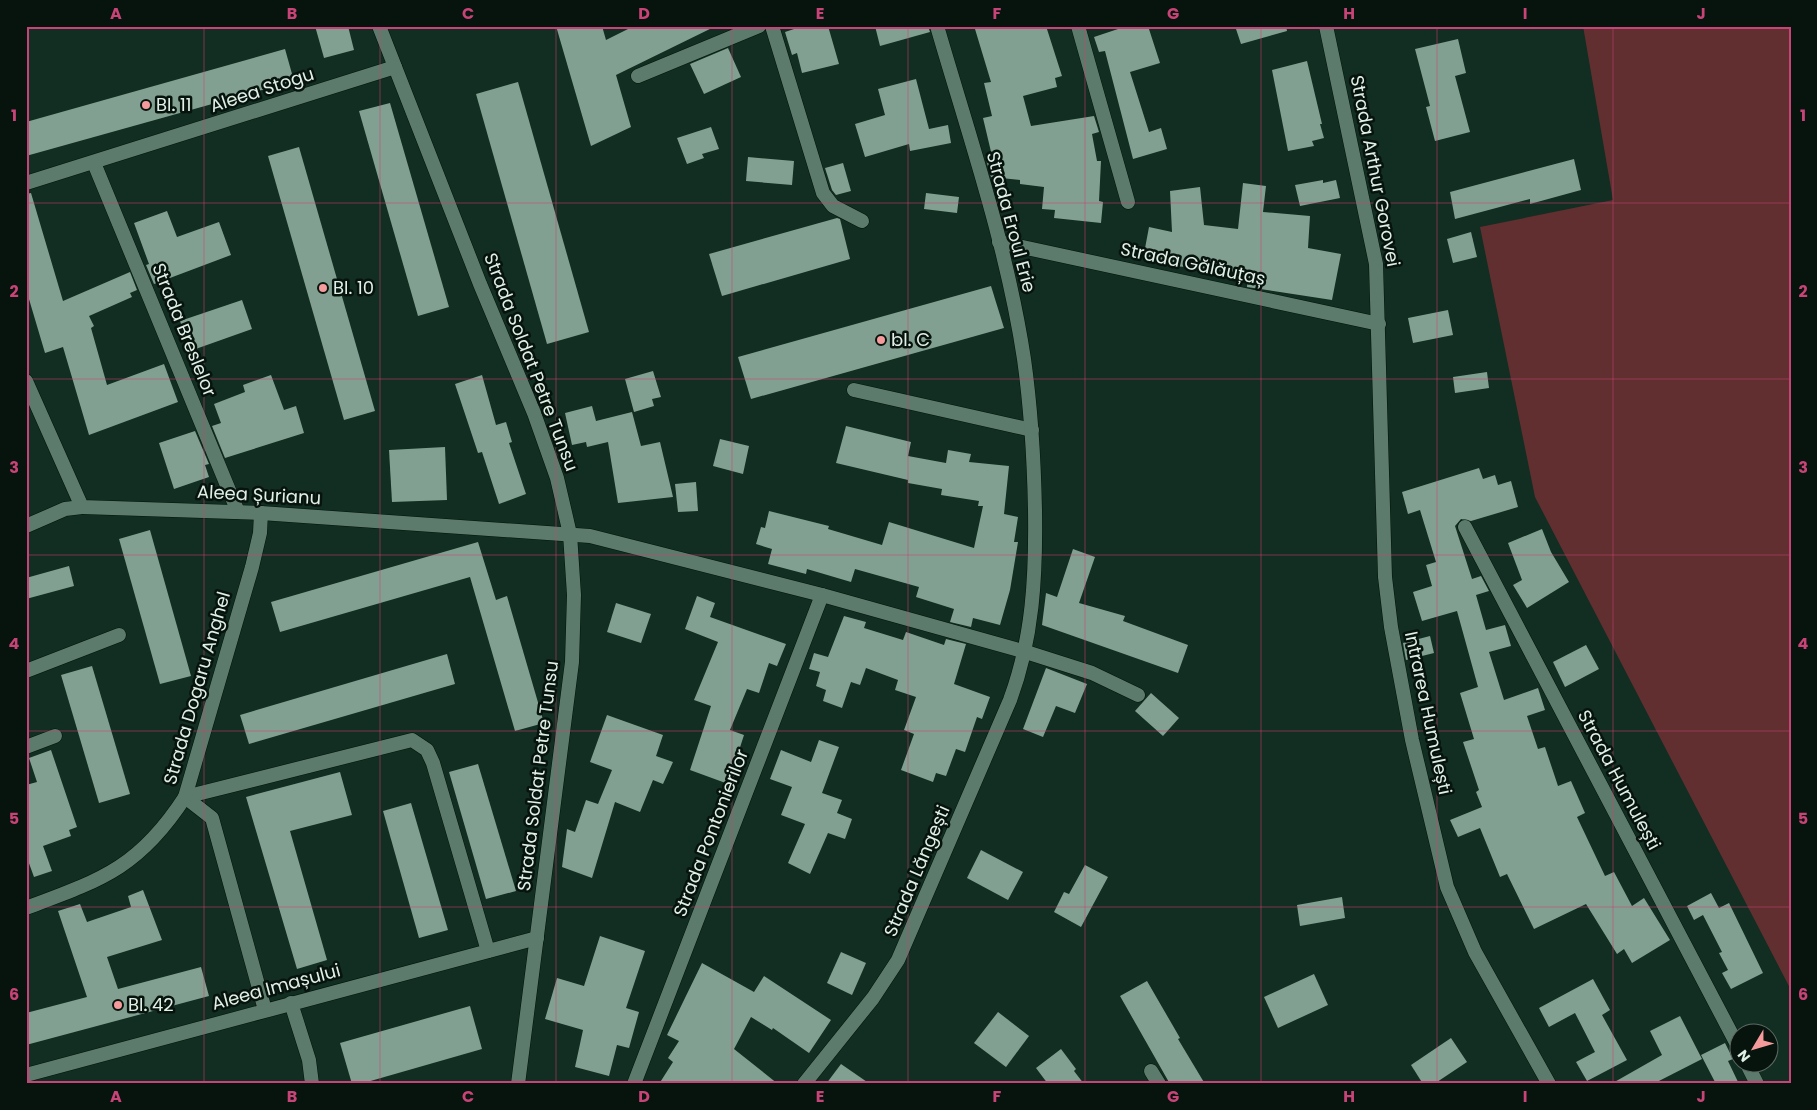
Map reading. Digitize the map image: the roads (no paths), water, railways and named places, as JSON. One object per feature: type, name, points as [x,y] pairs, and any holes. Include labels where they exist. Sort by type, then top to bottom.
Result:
[{"type":"street","name":"Strada Soldat Petre Tunsu","points":[[379,26],[480,284],[534,413],[558,478],[570,534],[574,595],[572,662],[518,1084]]},
{"type":"street","points":[[638,76],[759,26]]},
{"type":"street","points":[[772,26],[823,193],[833,206],[862,222]]},
{"type":"street","name":"Strada Eroul Erie","points":[[937,26],[999,242],[1023,358],[1032,430],[1036,546],[1032,612],[1026,652]]},
{"type":"street","points":[[1078,26],[1128,202]]},
{"type":"street","name":"Strada Arthur Gorovei","points":[[1326,26],[1371,234],[1376,264],[1379,324]]},
{"type":"street","name":"Aleea Stogu","points":[[26,184],[395,67]]},
{"type":"street","name":"Strada Breslelor","points":[[94,163],[238,512]]},
{"type":"street","name":"Strada Gălăuțaș","points":[[999,242],[1379,324]]},
{"type":"street","name":"Intrarea Humulești","points":[[1379,324],[1385,577],[1391,627],[1412,740],[1445,878],[1461,923],[1549,1084]]},
{"type":"street","points":[[26,381],[82,506]]},
{"type":"street","points":[[854,390],[1032,430]]},
{"type":"street","name":"Aleea Șurianu","points":[[26,526],[65,509],[82,506],[261,513],[570,534]]},
{"type":"street","name":"Strada Dogaru Anghel","points":[[26,908],[85,886],[122,866],[146,846],[172,817],[185,797],[252,567],[260,533],[261,513]]},
{"type":"street","name":"Strada Humulești","points":[[1465,527],[1730,1031]]},
{"type":"street","points":[[570,534],[590,536],[822,596],[1026,652],[1092,673],[1138,695]]},
{"type":"street","name":"Strada Pontonierilor","points":[[634,1084],[822,596]]},
{"type":"street","points":[[26,671],[119,635]]},
{"type":"street","name":"Strada Lăngești","points":[[804,1084],[873,998],[898,960],[1010,700],[1026,652]]},
{"type":"street","points":[[26,747],[55,736]]},
{"type":"street","points":[[185,797],[412,740],[427,750],[434,763],[488,951]]},
{"type":"street","points":[[185,797],[212,818],[265,1010]]},
{"type":"street","name":"Aleea Imașului","points":[[26,1074],[537,938]]},
{"type":"street","points":[[292,1003],[308,1060],[312,1084]]},
{"type":"street","points":[[1151,1071],[1159,1084]]},
{"type":"street","points":[[1751,1072],[1757,1084]]},
{"type":"place","name":"Bl. 11","points":[[146,105]]},
{"type":"place","name":"Bl. 10","points":[[323,288]]},
{"type":"place","name":"bl. C","points":[[881,340]]},
{"type":"place","name":"Bl. 42","points":[[118,1005]]}]
